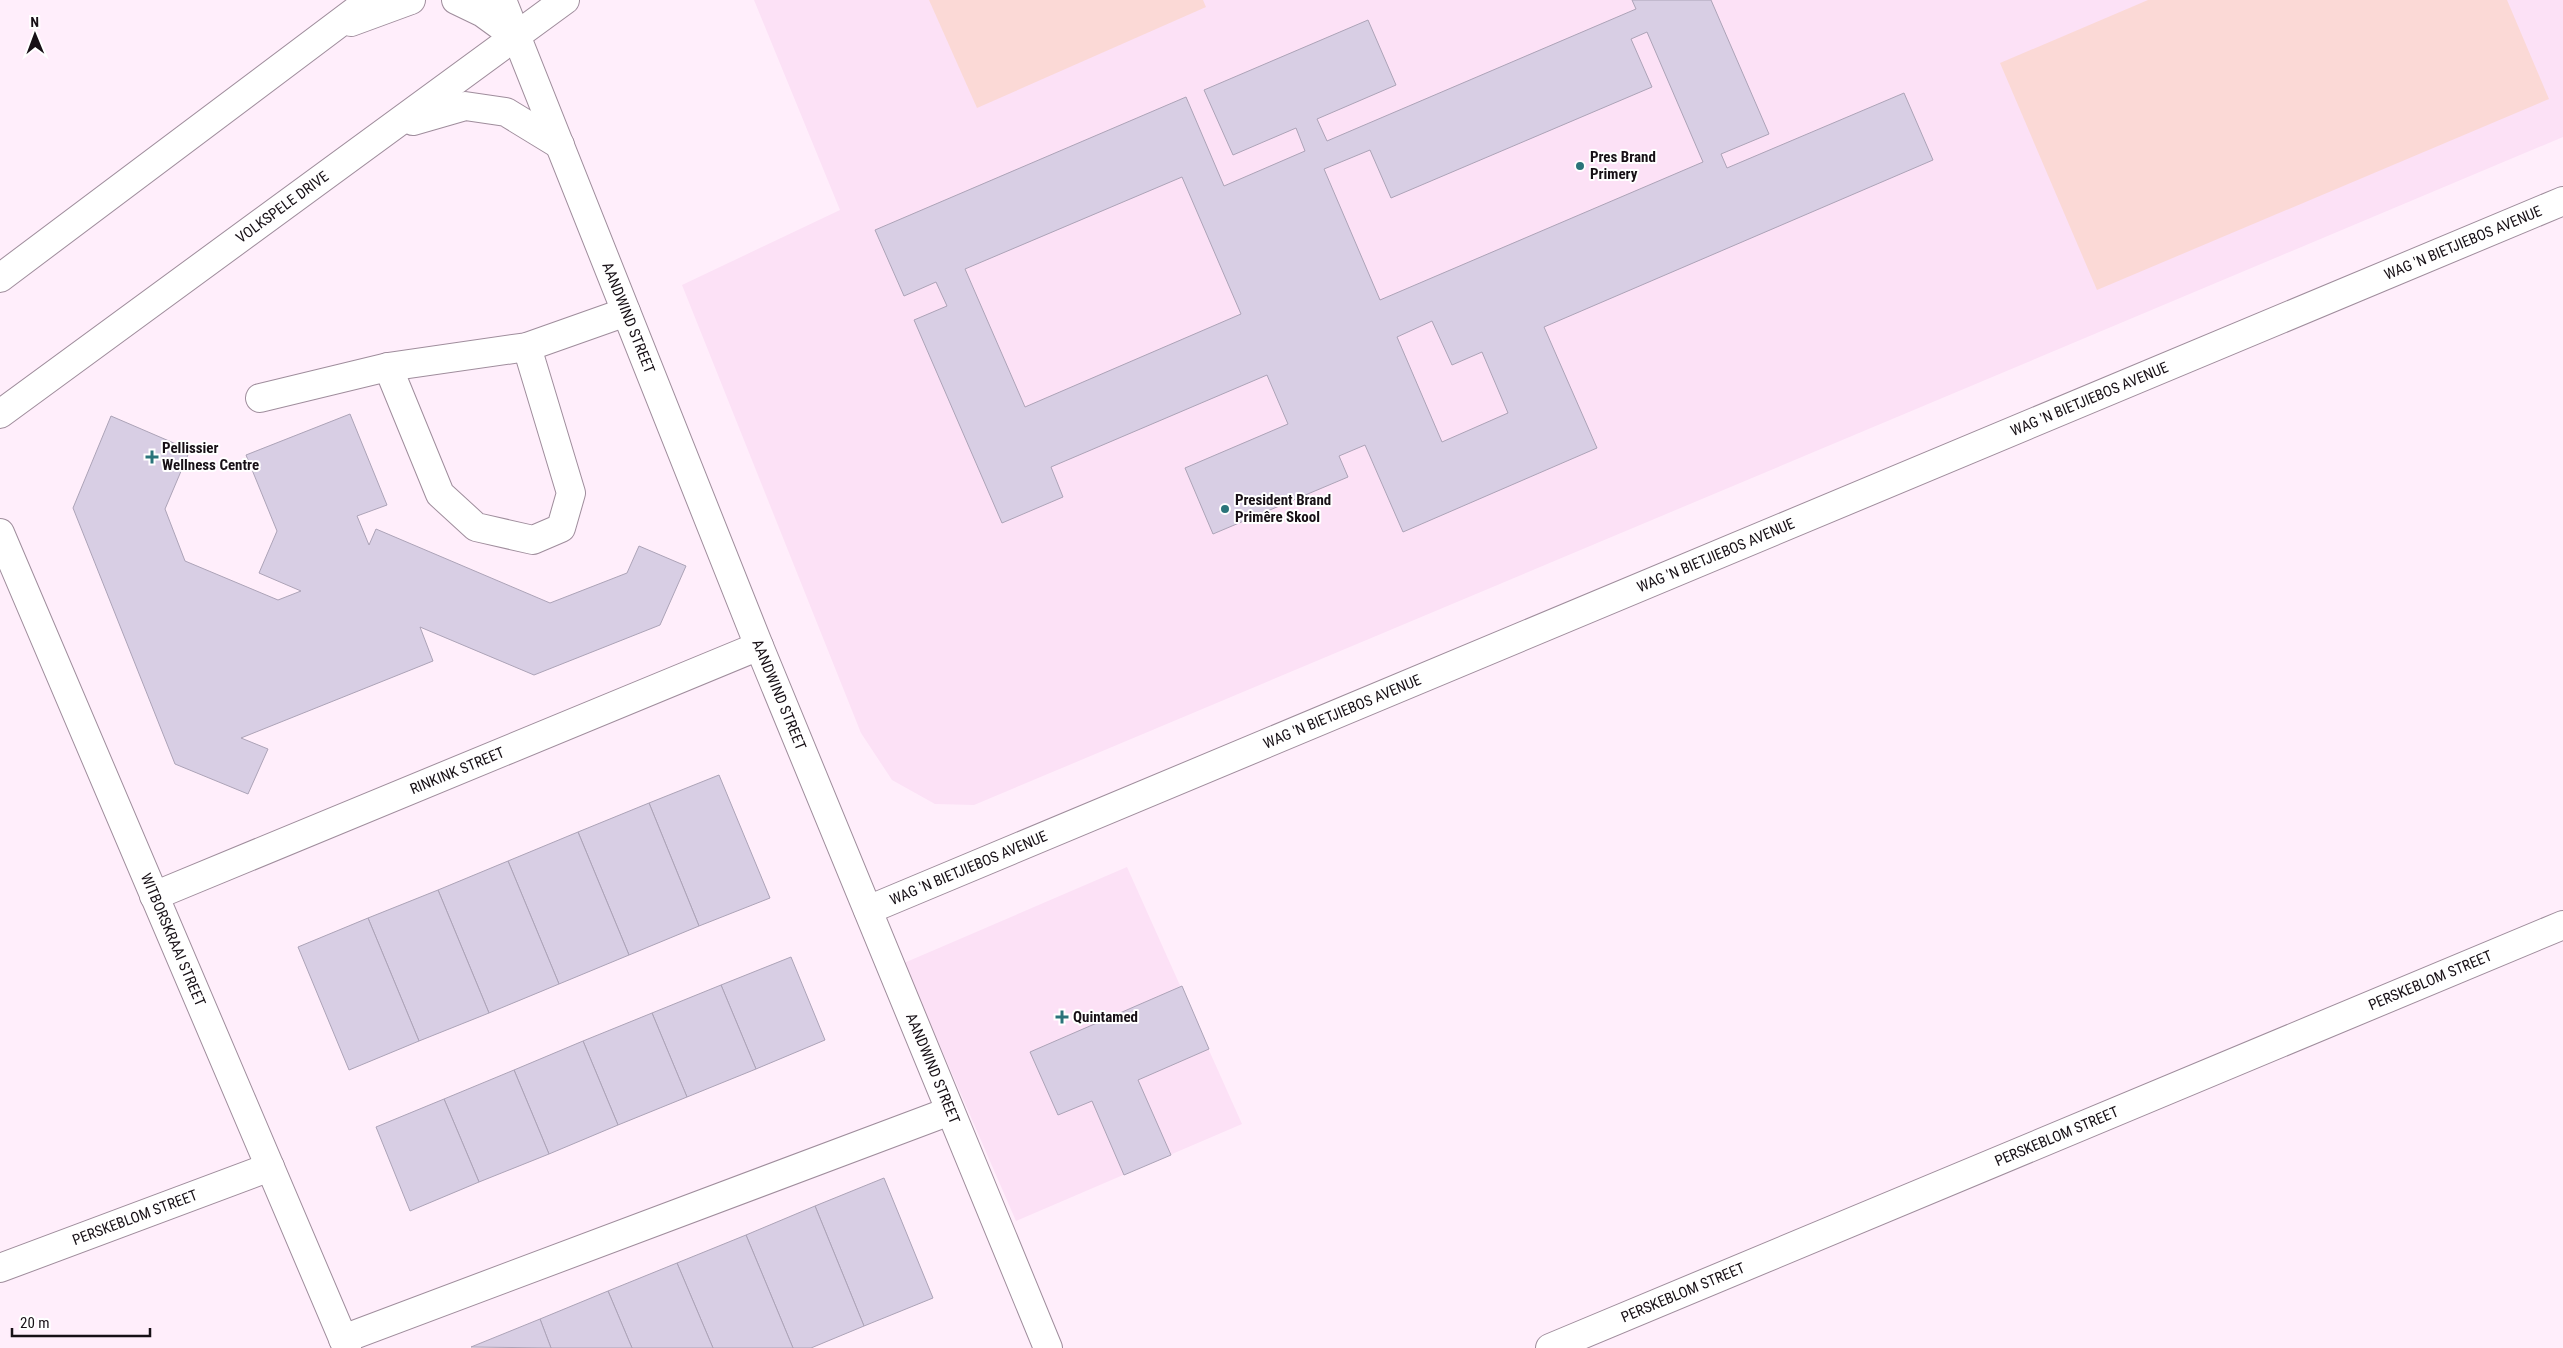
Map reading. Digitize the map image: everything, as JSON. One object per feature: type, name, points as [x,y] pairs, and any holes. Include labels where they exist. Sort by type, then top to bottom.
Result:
[{"type":"street","points":[[0,278],[326,31],[370,0]]},
{"type":"street","points":[[326,31],[411,0]]},
{"type":"street","points":[[456,0],[483,13],[516,37]]},
{"type":"street","name":"AANDWIND STREET","points":[[502,0],[759,646],[1048,1348]]},
{"type":"street","name":"VOLKSPELE DRIVE","points":[[0,414],[397,126],[565,0]]},
{"type":"street","points":[[397,126],[465,106],[506,112],[560,145]]},
{"type":"street","name":"WAG 'N BIETJIEBOS AVENUE","points":[[868,910],[2563,201]]},
{"type":"street","points":[[260,398],[388,367],[527,348],[626,312]]},
{"type":"street","points":[[388,367],[440,494],[476,527],[533,540],[561,528],[570,492],[527,348]]},
{"type":"street","name":"WITBORSKRAAI STREET","points":[[0,533],[345,1343]]},
{"type":"street","name":"RINKINK STREET","points":[[154,896],[759,646]]},
{"type":"street","name":"PERSKEBLOM STREET","points":[[1550,1348],[2563,925]]},
{"type":"street","points":[[345,1343],[950,1111]]},
{"type":"street","name":"PERSKEBLOM STREET","points":[[0,1268],[270,1167]]},
{"type":"shaded area","name":"President Brand Primêre Skool","points":[[754,0],[2563,0],[2563,137],[974,805],[935,804],[892,780],[861,733],[682,285],[840,210]]},
{"type":"shaded area","points":[[929,0],[1203,0],[1206,7],[977,108]]},
{"type":"shaded area","points":[[2148,0],[2507,0],[2549,99],[2097,290],[2000,63]]},
{"type":"shaded area","name":"Quintamed","points":[[1127,867],[1242,1124],[1016,1221],[904,963]]},
{"type":"building","points":[[1632,0],[1711,0],[1769,134],[1721,154],[1727,168],[1904,93],[1933,160],[1544,327],[1597,448],[1403,532],[1365,445],[1339,456],[1348,477],[1213,534],[1185,468],[1288,424],[1267,375],[1051,467],[1063,497],[1002,523],[914,320],[947,306],[936,282],[904,296],[875,230],[1186,97],[1224,186],[1305,151],[1296,128],[1233,155],[1204,90],[1368,20],[1396,85],[1317,119],[1327,141],[1636,9]],"holes":[[[1647,32],[1703,162],[1380,300],[1324,169],[1370,150],[1391,198],[1652,87],[1631,39]],[[1182,177],[1241,314],[1025,407],[965,269]],[[1432,321],[1452,365],[1482,352],[1508,413],[1442,442],[1397,337]]]},
{"type":"building","points":[[350,414],[387,505],[357,516],[369,545],[376,529],[550,603],[627,573],[639,546],[686,566],[660,625],[534,675],[420,627],[433,661],[241,738],[268,749],[248,794],[175,764],[73,508],[111,416],[190,450],[165,509],[185,561],[278,600],[301,591],[259,573],[277,531],[246,455]]},
{"type":"building","points":[[719,775],[770,898],[699,926],[649,803]]},
{"type":"building","points":[[649,803],[699,926],[629,955],[578,832]]},
{"type":"building","points":[[578,832],[629,955],[559,984],[508,861]]},
{"type":"building","points":[[508,861],[559,984],[489,1013],[438,890]]},
{"type":"building","points":[[438,890],[489,1013],[419,1041],[368,918]]},
{"type":"building","points":[[368,918],[419,1041],[349,1070],[298,947]]},
{"type":"building","points":[[791,957],[825,1040],[756,1069],[721,985]]},
{"type":"building","points":[[721,985],[756,1069],[687,1097],[652,1013]]},
{"type":"building","points":[[1182,986],[1209,1049],[1138,1080],[1171,1155],[1124,1175],[1092,1101],[1058,1115],[1030,1052]]},
{"type":"building","points":[[652,1013],[687,1097],[618,1125],[583,1041]]},
{"type":"building","points":[[583,1041],[618,1125],[549,1154],[514,1070]]},
{"type":"building","points":[[514,1070],[549,1154],[479,1182],[444,1099]]},
{"type":"building","points":[[444,1099],[479,1182],[410,1211],[376,1127]]},
{"type":"building","points":[[884,1178],[933,1298],[864,1326],[815,1206]]},
{"type":"building","points":[[815,1206],[864,1326],[811,1348],[793,1348],[746,1235]]},
{"type":"building","points":[[746,1235],[793,1348],[713,1348],[677,1263]]},
{"type":"building","points":[[677,1263],[713,1348],[632,1348],[608,1291]]},
{"type":"building","points":[[608,1291],[632,1348],[551,1348],[540,1319]]},
{"type":"building","points":[[540,1319],[551,1348],[471,1347]]},
{"type":"place","name":"Pres Brand Primery","points":[[1580,166]]},
{"type":"place","name":"Pellissier Wellness Centre","points":[[152,457]]},
{"type":"place","name":"President Brand Primêre Skool","points":[[1225,509]]},
{"type":"place","name":"Quintamed","points":[[1062,1017]]}]
